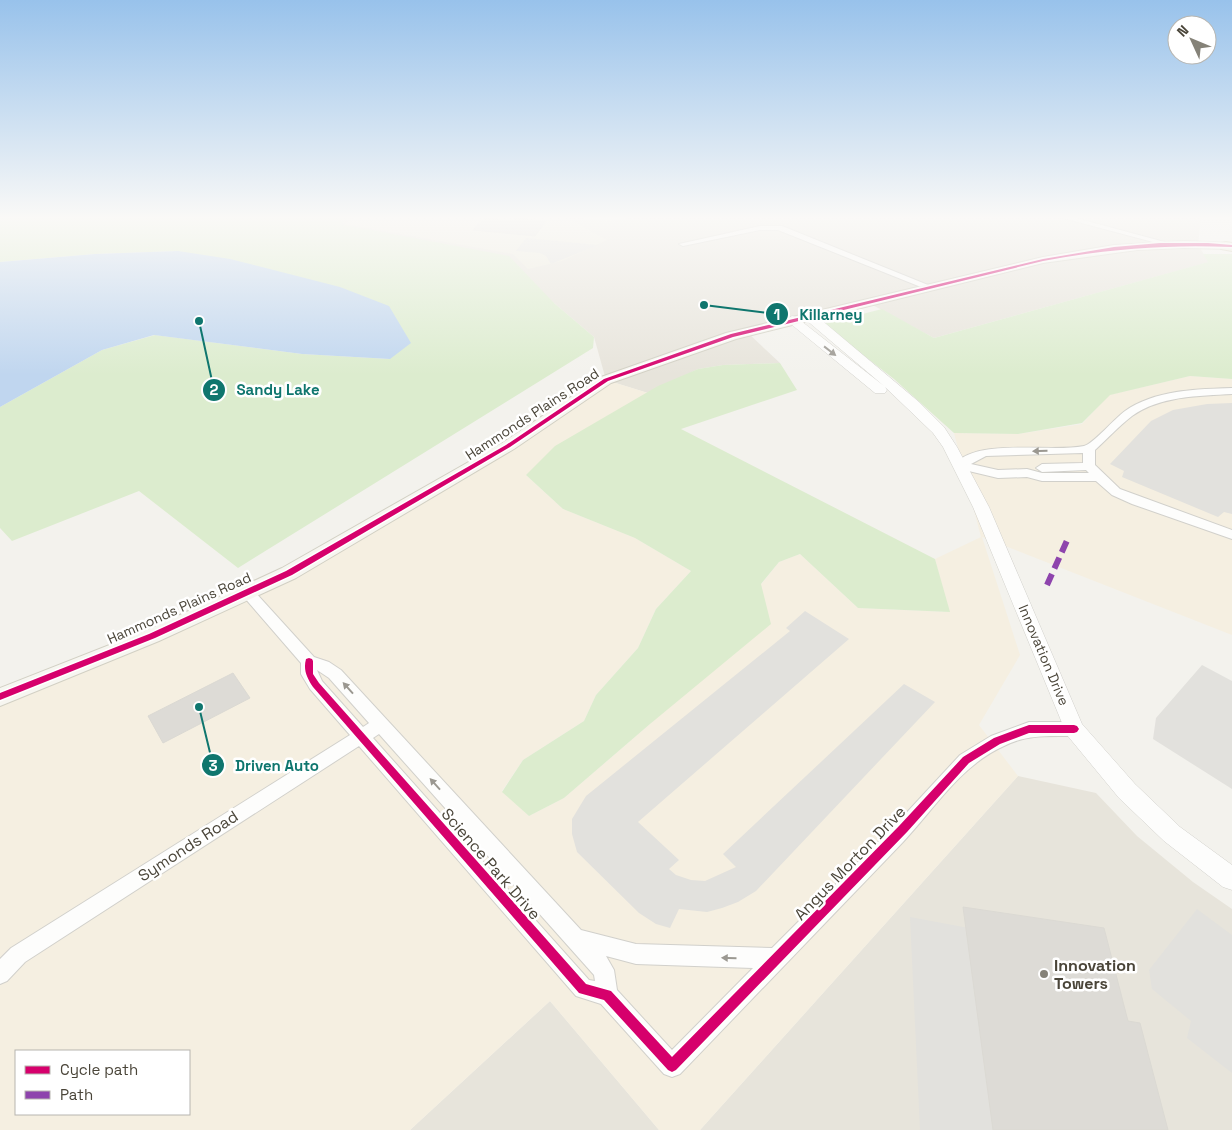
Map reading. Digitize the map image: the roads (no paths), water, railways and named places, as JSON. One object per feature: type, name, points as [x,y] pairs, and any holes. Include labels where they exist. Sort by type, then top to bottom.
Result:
[{"type":"main road","name":"Hammonds Plains Road","points":[[0,697],[152,636],[289,573],[500,450],[606,380],[731,336],[1005,270]]},
{"type":"street","points":[[885,270],[929,287]]},
{"type":"street","name":"Innovation Drive","points":[[809,316],[914,405],[939,430],[960,465],[981,507],[1074,729],[1127,791],[1172,834],[1232,879]]},
{"type":"street","name":"Innovation Drive","points":[[792,320],[896,402],[960,465]]},
{"type":"street","points":[[960,465],[984,453],[1089,448],[1129,414],[1156,401],[1191,393],[1232,391]]},
{"type":"street","points":[[1089,448],[1089,466],[1116,492],[1232,535]]},
{"type":"street","points":[[960,465],[998,474],[1027,473],[1042,477],[1099,477]]},
{"type":"street","points":[[1027,473],[1038,468],[1089,466]]},
{"type":"street","name":"Science Park Drive","points":[[248,593],[309,661],[324,666],[335,674],[540,901],[576,938],[604,970],[607,995],[583,990],[316,685],[309,674],[309,661]]},
{"type":"street","points":[[0,687],[21,689]]},
{"type":"street","name":"Symonds Road","points":[[0,974],[18,955],[381,724]]},
{"type":"street","name":"Angus Morton Drive","points":[[607,995],[672,1066],[902,830],[966,760],[997,741],[1029,729],[1074,729]]},
{"type":"street","points":[[576,938],[636,954],[778,959]]},
{"type":"water","points":[[0,270],[272,270],[340,287],[389,306],[411,343],[390,359],[302,354],[154,335],[102,350],[0,407]]},
{"type":"place","name":"Killarney","points":[[704,305]]},
{"type":"place","name":"Sandy Lake","points":[[199,321]]},
{"type":"place","name":"Driven Auto","points":[[199,707]]},
{"type":"place","name":"Innovation Towers","points":[[1044,974]]}]
